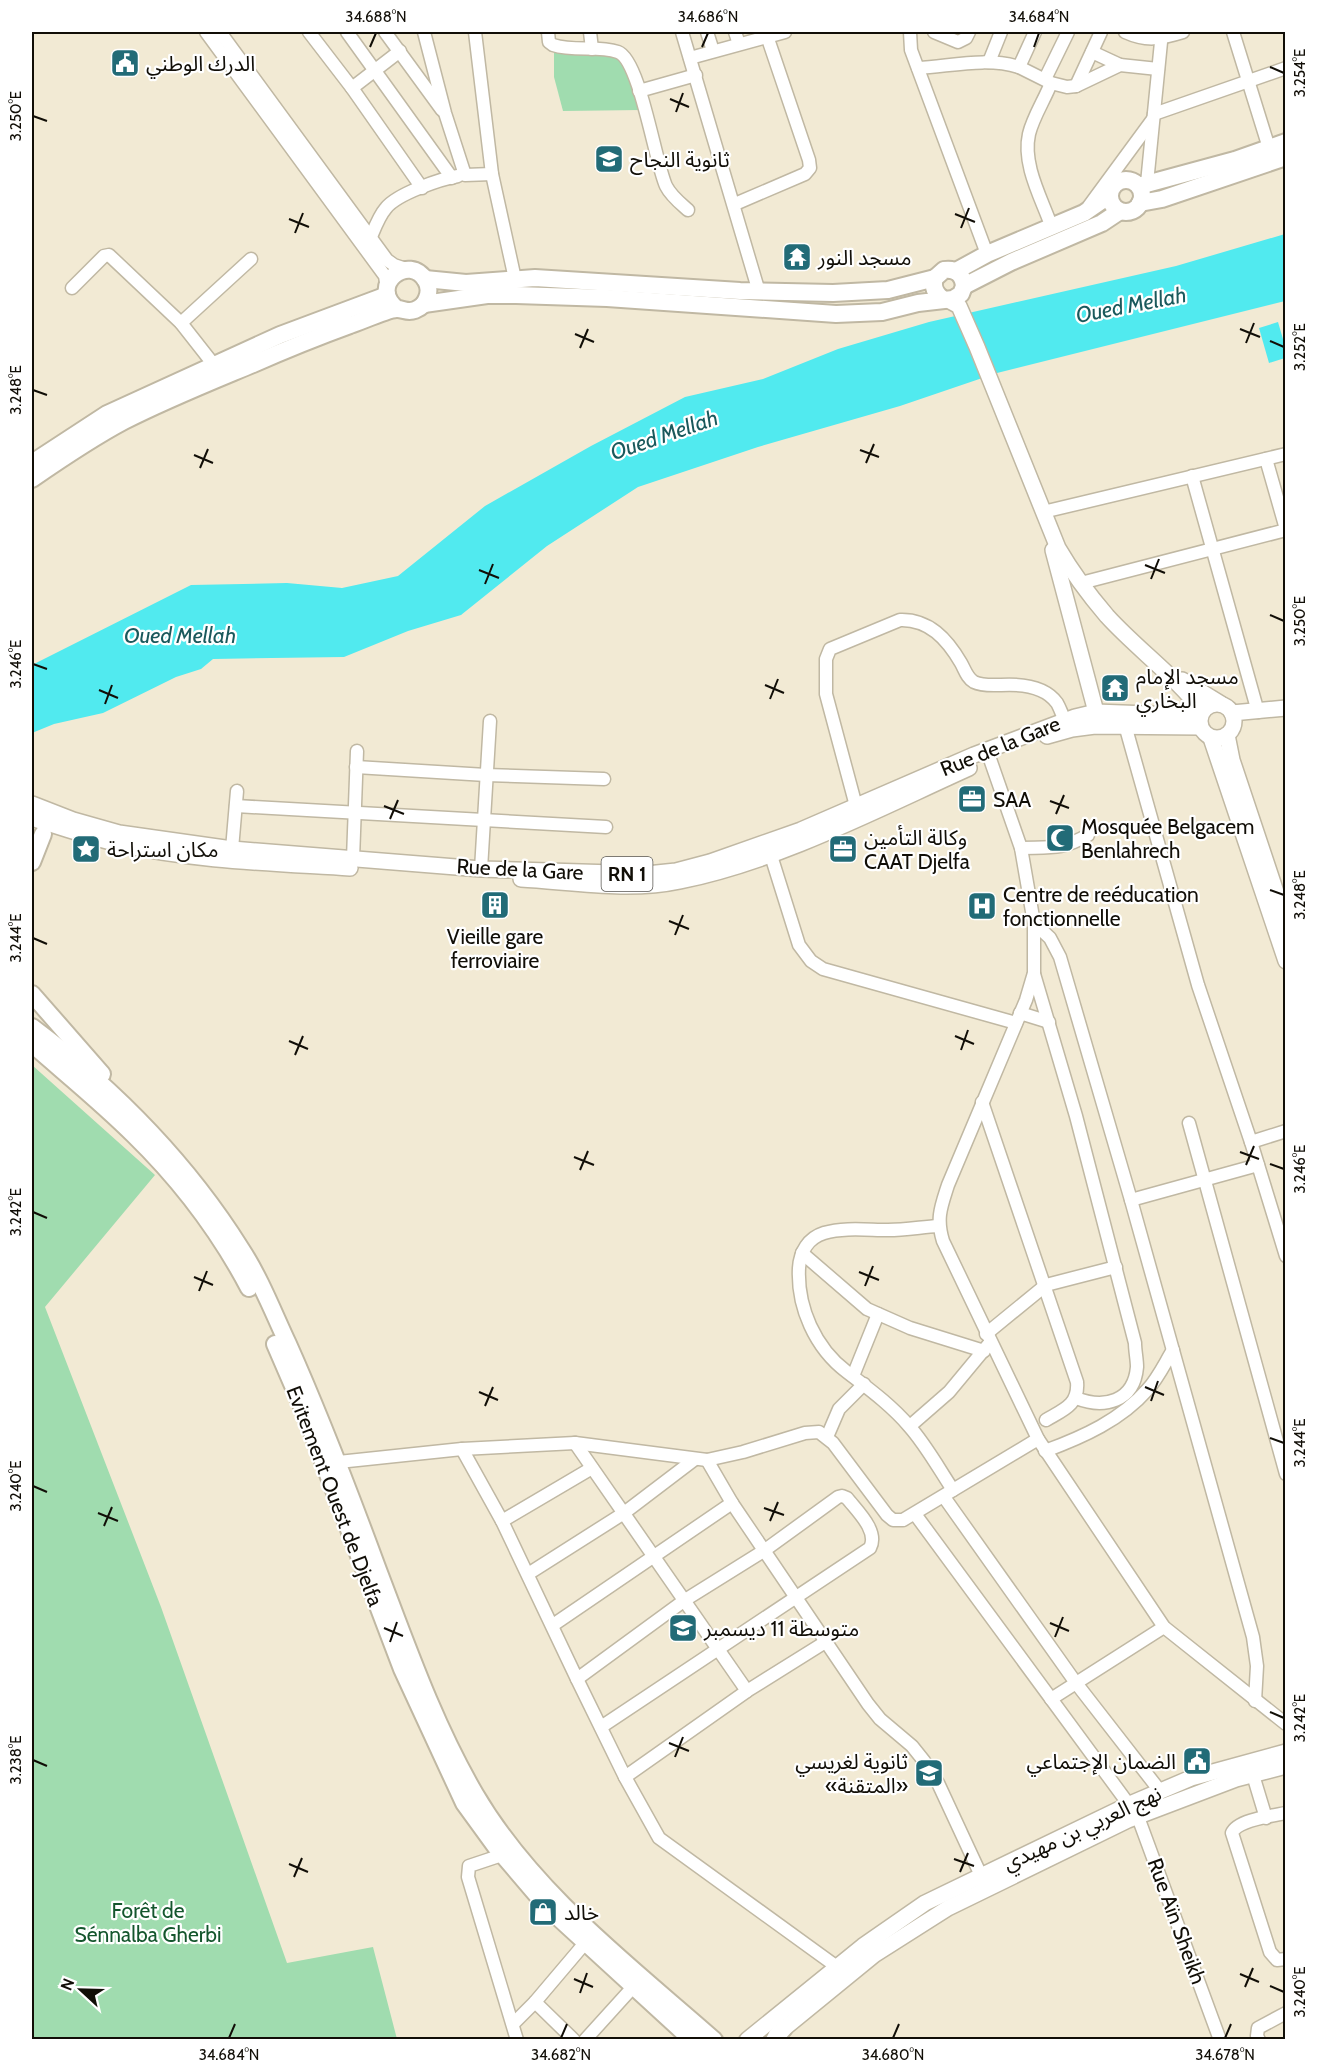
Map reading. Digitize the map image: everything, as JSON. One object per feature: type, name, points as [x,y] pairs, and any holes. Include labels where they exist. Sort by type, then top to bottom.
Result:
[{"type":"highway","points":[[1110,195],[1113,204],[1120,211],[1130,212],[1142,191],[1286,142]]},
{"type":"highway","points":[[955,293],[987,254],[1084,213],[1110,195],[1114,186],[1122,181],[1131,181],[1142,191],[1162,199],[1286,157]]},
{"type":"highway","points":[[424,304],[429,292],[421,274],[409,270],[392,277],[387,291],[392,305],[397,309],[411,312],[424,304],[487,295],[516,295],[608,298],[836,314],[882,312],[955,293],[1011,262],[1102,223],[1120,211]]},
{"type":"highway","points":[[425,279],[466,283],[515,279],[759,292],[862,292],[888,290],[935,278],[944,270],[955,293]]},
{"type":"highway","points":[[935,278],[936,292],[955,293]]},
{"type":"highway","points":[[32,463],[108,414],[280,335],[387,291]]},
{"type":"highway","points":[[32,479],[65,456],[124,421],[323,334],[397,309]]},
{"type":"highway","points":[[32,862],[44,828]]},
{"type":"highway","points":[[32,994],[172,1154],[242,1250],[270,1305],[319,1414],[330,1463]]},
{"type":"highway","points":[[32,1027],[91,1076],[172,1154]]},
{"type":"highway","name":"Evitement Ouest de Djelfa","points":[[32,1044],[135,1135],[202,1212],[233,1258],[265,1318],[330,1463],[418,1675],[475,1795],[506,1840],[556,1898],[591,1932],[714,2040]]},
{"type":"highway","name":"Evitement Ouest de Djelfa","points":[[330,1463],[398,1658],[424,1722],[464,1803],[502,1855],[548,1908],[692,2040]]},
{"type":"main road","points":[[955,293],[1058,548],[1081,583],[1108,616],[1162,669],[1228,719],[1286,716]]},
{"type":"main road","points":[[1043,512],[1096,712]]},
{"type":"main road","points":[[1162,669],[1216,739],[1228,719],[1286,708]]},
{"type":"main road","points":[[1286,922],[1232,760],[1228,719],[1210,705],[1203,723],[1286,961]]},
{"type":"main road","name":"Rue de la Gare","points":[[32,818],[44,828],[120,844],[231,860],[614,885],[647,885],[680,881],[770,849],[1065,720],[1096,712],[1203,723]]},
{"type":"main road","name":"Rue de la Gare","points":[[44,828],[119,832],[232,849],[481,869],[647,874],[676,871],[770,849],[801,830],[856,806],[987,755],[1072,729],[1203,723]]},
{"type":"main road","name":"Rue de la Gare","points":[[32,804],[44,828]]},
{"type":"main road","name":"نهج العربي بن مهيدي","points":[[1134,1810],[1160,1791],[1191,1778],[1286,1752]]},
{"type":"main road","name":"نهج العربي بن مهيدي","points":[[776,2036],[842,1971],[863,1946],[925,1903],[984,1882],[1134,1810],[1286,1766]]},
{"type":"main road","name":"نهج العربي بن مهيدي","points":[[747,2040],[842,1971]]},
{"type":"street","points":[[207,32],[385,276],[387,291]]},
{"type":"street","points":[[220,32],[387,260],[409,270]]},
{"type":"street","points":[[309,32],[352,88],[422,188]]},
{"type":"street","points":[[347,32],[458,176]]},
{"type":"street","points":[[385,32],[445,113]]},
{"type":"street","points":[[424,32],[445,113],[458,176]]},
{"type":"street","points":[[475,32],[492,174],[515,279]]},
{"type":"street","points":[[548,32],[549,42],[554,45],[613,51],[624,56],[629,63],[639,91],[663,179],[671,195],[688,210]]},
{"type":"street","points":[[590,32],[592,49]]},
{"type":"street","points":[[682,32],[735,204],[759,292]]},
{"type":"street","points":[[707,32],[713,51]]},
{"type":"street","points":[[690,58],[713,51],[737,38],[785,32]]},
{"type":"street","points":[[910,32],[911,50],[987,254]]},
{"type":"street","points":[[936,32],[958,42],[966,38],[969,32]]},
{"type":"street","points":[[989,62],[1001,32]]},
{"type":"street","points":[[1019,67],[1035,32]]},
{"type":"street","points":[[1052,228],[1028,157],[1029,134],[1068,32]]},
{"type":"street","points":[[1076,86],[1101,32]]},
{"type":"street","points":[[1125,32],[1138,38],[1183,32]]},
{"type":"street","points":[[1233,32],[1269,148]]},
{"type":"street","points":[[735,204],[805,174],[810,168],[764,35]]},
{"type":"street","points":[[1142,191],[1154,116],[1162,35]]},
{"type":"street","points":[[352,88],[400,51]]},
{"type":"street","points":[[1092,52],[1120,65],[1158,69]]},
{"type":"street","points":[[918,69],[1004,62],[1067,87],[1076,86],[1120,65]]},
{"type":"street","points":[[1084,213],[1154,116],[1286,68]]},
{"type":"street","points":[[639,91],[696,75]]},
{"type":"street","points":[[371,237],[390,203],[400,196],[458,176],[492,174]]},
{"type":"street","points":[[72,288],[104,256],[109,255],[181,323],[214,365]]},
{"type":"street","points":[[181,323],[251,259]]},
{"type":"street","points":[[1043,512],[1286,454]]},
{"type":"street","points":[[1081,583],[1286,530],[1266,459]]},
{"type":"street","points":[[1192,476],[1258,712]]},
{"type":"street","points":[[856,806],[826,693],[826,659],[831,649],[900,620],[920,622],[937,632],[961,662],[969,679],[987,686],[1027,686],[1056,702],[1065,720]]},
{"type":"street","points":[[481,869],[490,721]]},
{"type":"street","points":[[1125,725],[1198,985],[1251,1142],[1286,1256]]},
{"type":"street","points":[[353,859],[357,751]]},
{"type":"street","points":[[987,755],[1021,848],[1034,923],[1034,973],[1076,1116],[1135,1343],[1137,1368],[1131,1387],[1121,1398],[1105,1404],[1089,1404],[1076,1398]]},
{"type":"street","points":[[356,767],[486,775],[604,778]]},
{"type":"street","points":[[232,849],[237,791]]},
{"type":"street","points":[[236,806],[606,827]]},
{"type":"street","points":[[1021,848],[1058,848],[1088,835]]},
{"type":"street","points":[[770,849],[799,945],[811,961],[823,969],[1018,1018],[1048,1022]]},
{"type":"street","points":[[1034,923],[1050,938],[1060,957],[1131,1200],[1252,1637],[1257,1666],[1255,1701]]},
{"type":"street","points":[[1034,973],[1018,1018],[939,1211],[938,1226],[943,1241],[987,1343],[1038,1440],[1164,1627],[1286,1724]]},
{"type":"street","points":[[982,1102],[1046,1285],[1077,1382],[1076,1398],[1071,1406],[1046,1420]]},
{"type":"street","points":[[1189,1124],[1286,1474]]},
{"type":"street","points":[[1251,1142],[1286,1131]]},
{"type":"street","points":[[1131,1200],[1258,1166]]},
{"type":"street","points":[[938,1226],[842,1230],[825,1233],[805,1246],[800,1258],[799,1273],[806,1318],[830,1356],[864,1383],[910,1426],[949,1493],[1076,1683],[1160,1791]]},
{"type":"street","points":[[802,1253],[867,1309],[910,1328],[987,1343]]},
{"type":"street","points":[[910,1426],[949,1392],[987,1343],[1046,1285],[1116,1267]]},
{"type":"street","points":[[853,1376],[878,1314]]},
{"type":"street","points":[[1045,1451],[1091,1433],[1139,1398],[1159,1375],[1173,1350]]},
{"type":"street","points":[[827,1437],[839,1408],[864,1383]]},
{"type":"street","points":[[1273,1424],[1286,1421]]},
{"type":"street","points":[[330,1463],[462,1449],[575,1443],[701,1459],[743,1452],[819,1432],[834,1443],[887,1515],[893,1520],[903,1520],[1038,1440]]},
{"type":"street","points":[[575,1443],[747,1691]]},
{"type":"street","points":[[462,1449],[502,1521],[600,1727],[659,1838],[842,1971]]},
{"type":"street","points":[[701,1459],[880,1719],[912,1746],[924,1761],[938,1783],[984,1882]]},
{"type":"street","points":[[528,1574],[624,1513],[701,1459]]},
{"type":"street","points":[[502,1521],[592,1468]]},
{"type":"street","points":[[577,1679],[685,1600],[765,1550],[838,1497],[847,1498],[869,1528],[873,1536],[873,1544],[870,1548],[600,1727]]},
{"type":"street","points":[[553,1625],[732,1503]]},
{"type":"street","name":"Rue Aïn Sheikh","points":[[915,1514],[1134,1810],[1220,2040]]},
{"type":"street","points":[[1051,1699],[1164,1627]]},
{"type":"street","points":[[625,1777],[747,1691],[827,1641]]},
{"type":"street","points":[[1252,1775],[1266,1818]]},
{"type":"street","points":[[1286,1813],[1235,1827],[1232,1833],[1270,1952],[1277,1960],[1286,1959]]},
{"type":"street","points":[[502,1855],[469,1866],[468,1878],[517,2040]]},
{"type":"street","points":[[513,2024],[535,2002],[585,1943]]},
{"type":"street","points":[[585,2040],[633,1987]]},
{"type":"street","points":[[535,2002],[574,2040]]},
{"type":"street","points":[[1259,2040],[1258,2028],[1286,2013]]},
{"type":"green space","points":[[554,50],[619,55],[641,110],[563,111],[554,77]]},
{"type":"green space","name":"Forêt de Sénnalba Gherbi","points":[[32,1065],[155,1175],[45,1307],[161,1607],[287,1963],[373,1947],[397,2039],[32,2039]]},
{"type":"water","name":"Oued Mellah","points":[[1285,234],[1285,301],[997,373],[900,406],[758,447],[638,487],[547,546],[461,615],[408,631],[344,657],[213,659],[201,669],[176,677],[103,713],[54,724],[32,733],[32,665],[191,585],[287,583],[342,588],[398,576],[485,506],[591,446],[685,397],[763,379],[838,349],[929,322],[1176,266]]},
{"type":"water","points":[[1278,322],[1285,346],[1285,358],[1269,363],[1259,328]]},
{"type":"place","name":"الدرك الوطني","points":[[125,63]]},
{"type":"place","name":"ثانوية النجاح","points":[[609,159]]},
{"type":"place","name":"مسجد النور","points":[[797,257]]},
{"type":"place","name":"مسجد الإمام البخاري","points":[[1115,688]]},
{"type":"place","name":"SAA","points":[[972,799]]},
{"type":"place","name":"Mosquée Belgacem Benlahrech","points":[[1060,838]]},
{"type":"place","name":"مكان استراحة","points":[[86,849]]},
{"type":"place","name":"وكالة التأمين CAAT Djelfa","points":[[843,849]]},
{"type":"place","name":"Vieille gare ferroviaire","points":[[495,905]]},
{"type":"place","name":"Centre de reéducation fonctionnelle","points":[[982,906]]},
{"type":"place","name":"متوسطة 11 ديسمبر","points":[[683,1628]]},
{"type":"place","name":"الضمان الإجتماعي","points":[[1197,1761]]},
{"type":"place","name":"ثانوية لغريسي «المتقنة»","points":[[929,1773]]},
{"type":"place","name":"خالد","points":[[543,1912]]}]
